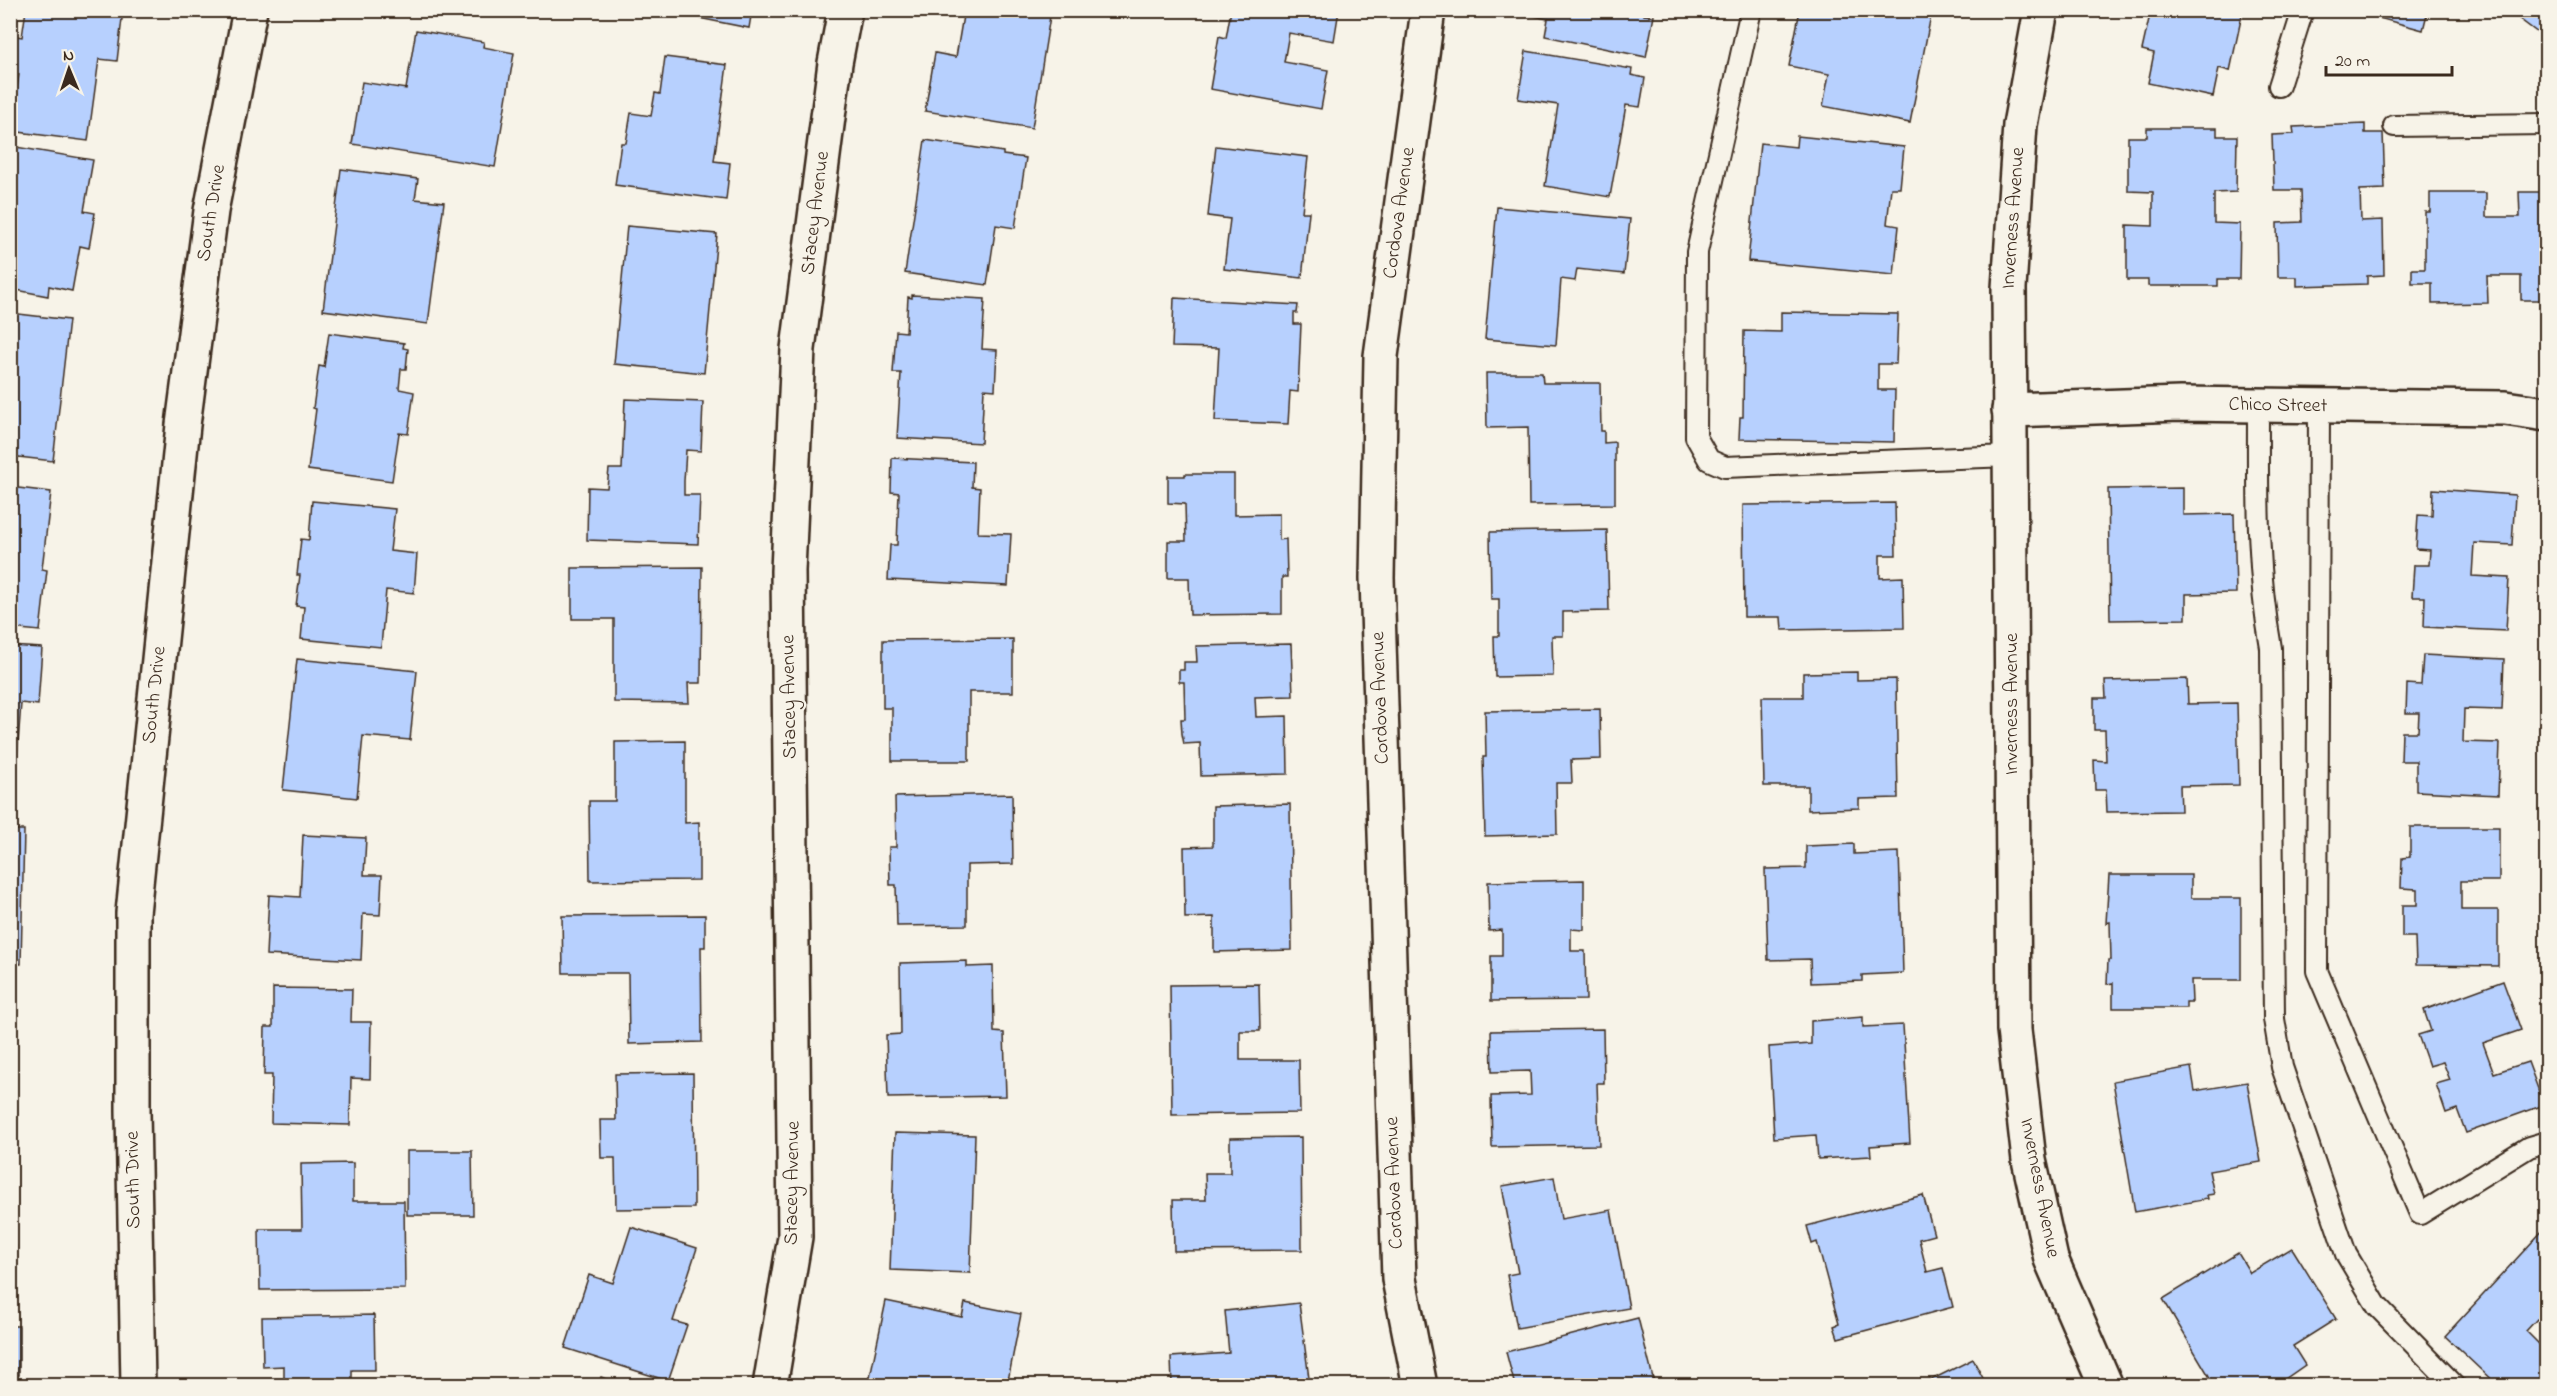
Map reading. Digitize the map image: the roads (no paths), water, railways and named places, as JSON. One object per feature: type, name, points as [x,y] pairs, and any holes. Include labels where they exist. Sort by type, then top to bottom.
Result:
[{"type":"street","name":"South Drive","points":[[138,1386],[133,1112],[133,913],[187,391],[211,211],[250,10]]},
{"type":"street","name":"Stacey Avenue","points":[[770,1386],[795,1237],[788,572],[798,349],[835,63],[845,10]]},
{"type":"street","name":"Cordova Avenue","points":[[1420,1386],[1399,1279],[1377,578],[1382,356],[1428,10]]},
{"type":"street","name":"Inverness Avenue","points":[[2041,10],[2020,125],[2009,288],[2014,1030],[2029,1160],[2051,1259],[2106,1386]]},
{"type":"street","name":"Chico Street","points":[[2009,410],[2180,404],[2505,408],[2547,414]]},
{"type":"lane","points":[[1751,10],[1697,252],[1696,437],[1708,460],[1725,467],[2010,456]]},
{"type":"lane","points":[[2279,86],[2303,10]]},
{"type":"lane","points":[[2394,126],[2547,124]]},
{"type":"lane","points":[[2258,405],[2259,557],[2264,610],[2271,648],[2274,1019],[2282,1067],[2346,1254],[2377,1306],[2455,1386]]},
{"type":"lane","points":[[2319,406],[2318,971],[2420,1214],[2529,1147],[2547,1142]]}]
